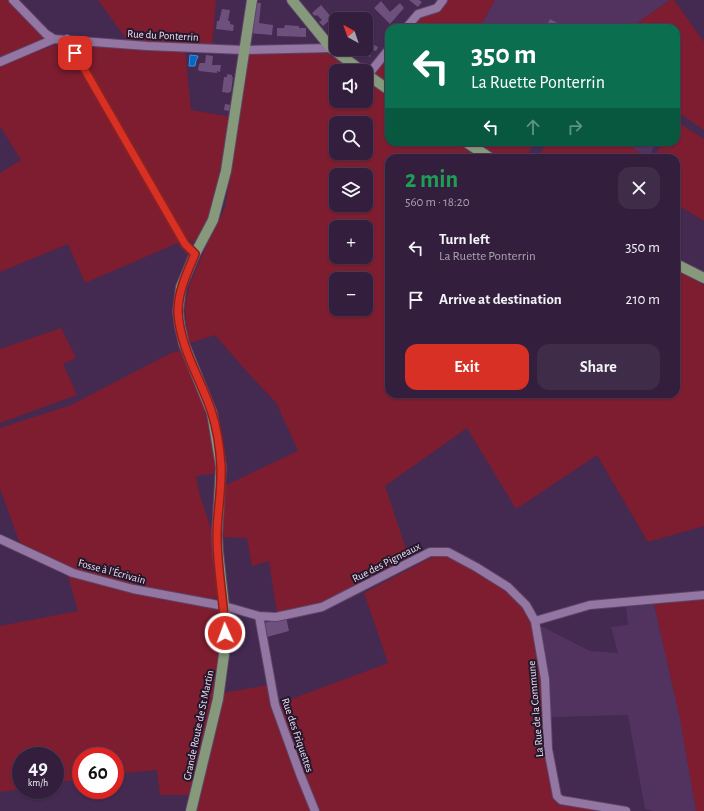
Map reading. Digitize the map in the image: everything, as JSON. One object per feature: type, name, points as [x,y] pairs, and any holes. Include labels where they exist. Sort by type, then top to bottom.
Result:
[{"type":"main road","name":"Grande Route de St Martin","points":[[191,811],[218,698],[225,647],[224,606],[217,535],[221,467],[212,413],[184,344],[178,311],[182,287],[195,254],[213,220],[226,171],[252,0]]},
{"type":"main road","points":[[292,0],[329,46]]},
{"type":"main road","points":[[342,56],[353,64]]},
{"type":"main road","points":[[373,78],[385,87]]},
{"type":"main road","points":[[472,146],[484,154]]},
{"type":"main road","points":[[680,266],[704,278]]},
{"type":"street","points":[[13,0],[46,34],[54,39]]},
{"type":"street","points":[[409,24],[418,14],[437,8],[443,0]]},
{"type":"street","name":"Rue du Ponterrin","points":[[0,62],[54,39],[147,46],[244,50],[329,48]]},
{"type":"street","points":[[67,39],[185,244],[195,254]]},
{"type":"street","points":[[373,66],[385,53]]},
{"type":"street","name":"Fosse à l'Écrivain","points":[[0,539],[73,573],[133,589],[224,606]]},
{"type":"street","name":"Rue des Pigneaux","points":[[224,606],[258,616],[276,617],[322,607],[430,552],[448,552],[508,587],[526,605],[535,621]]},
{"type":"street","points":[[535,621],[590,605],[704,595]]},
{"type":"street","name":"Rue des Friquettes","points":[[258,616],[275,705],[314,811]]},
{"type":"street","name":"La Rue de la Commune","points":[[535,621],[545,679],[548,749],[557,796],[561,800],[626,811]]},
{"type":"shaded area","points":[[0,0],[9,0],[45,39],[0,58]]},
{"type":"shaded area","points":[[98,0],[216,0],[212,46],[127,40]]},
{"type":"shaded area","points":[[446,0],[495,0],[481,24],[411,24],[418,16],[435,12]]},
{"type":"shaded area","points":[[495,0],[670,0],[636,24],[481,24]]},
{"type":"shaded area","points":[[670,0],[674,0],[704,42],[704,130],[680,114],[680,24],[636,24]]},
{"type":"shaded area","points":[[59,43],[64,44],[180,242],[85,283],[68,244],[0,272],[0,173],[21,160],[0,126],[0,66]]},
{"type":"shaded area","points":[[73,44],[185,51],[191,110],[232,117],[209,219],[198,240],[192,242],[186,238]]},
{"type":"shaded area","points":[[324,51],[329,56],[343,64],[329,64],[329,108],[373,108],[373,84],[385,92],[385,146],[464,146],[476,154],[385,154],[385,398],[680,398],[680,272],[704,285],[704,526],[648,542],[597,455],[516,509],[467,428],[385,486],[409,558],[323,602],[277,613],[269,561],[252,566],[247,538],[223,537],[224,486],[298,451],[277,404],[215,335],[190,343],[187,333],[185,306],[190,284],[225,208],[250,52]]},
{"type":"shaded area","points":[[385,58],[385,81],[374,73]]},
{"type":"shaded area","points":[[680,124],[704,139],[704,221],[680,206],[680,154],[656,154],[660,146],[680,146]]},
{"type":"shaded area","points":[[480,146],[532,146],[528,154],[491,154]]},
{"type":"shaded area","points":[[545,146],[629,146],[643,154],[540,154]]},
{"type":"shaded area","points":[[629,146],[655,146],[650,154],[643,154]]},
{"type":"shaded area","points":[[61,328],[76,358],[63,364],[77,395],[0,423],[0,349]]},
{"type":"shaded area","points":[[180,351],[201,397],[213,443],[217,473],[196,476],[200,496],[212,532],[217,596],[213,600],[147,589],[75,570],[20,544],[0,488],[0,428],[71,405],[171,353]]},
{"type":"shaded area","points":[[438,554],[457,561],[498,584],[522,607],[531,621],[541,678],[542,727],[553,796],[557,804],[597,811],[317,811],[278,704],[388,663],[364,593]]},
{"type":"shaded area","points":[[68,575],[163,600],[219,607],[220,661],[211,707],[190,795],[160,795],[157,770],[124,773],[124,747],[72,747],[72,780],[64,782],[64,747],[12,747],[12,790],[0,792],[0,626],[78,611]]},
{"type":"shaded area","points":[[704,599],[704,811],[696,811],[680,718],[654,604]]},
{"type":"shaded area","points":[[654,604],[680,718],[696,811],[653,811],[645,809],[628,715],[551,717],[550,680],[539,627],[543,627],[590,651],[618,653],[611,627],[628,625],[626,607]]},
{"type":"shaded area","points":[[268,685],[312,811],[196,811],[223,693]]},
{"type":"water","points":[[190,55],[198,56],[195,66],[189,66]]},
{"type":"building","points":[[409,0],[419,0],[422,2],[418,7]]},
{"type":"building","points":[[381,1],[390,12],[400,3],[404,8],[390,24],[374,8]]},
{"type":"building","points":[[255,3],[261,3],[259,23],[273,25],[272,35],[249,33]]},
{"type":"building","points":[[321,5],[329,14],[329,21],[323,26],[319,22],[322,20],[317,15],[315,16],[312,13]]},
{"type":"building","points":[[222,9],[230,10],[228,21],[230,21],[230,24],[234,25],[233,31],[216,29],[217,21],[219,21]]},
{"type":"building","points":[[550,19],[559,24],[547,24]]},
{"type":"building","points":[[285,25],[306,28],[306,37],[277,36],[277,28],[284,28]]},
{"type":"building","points":[[373,44],[378,47],[376,51],[373,50]]},
{"type":"building","points":[[206,55],[213,56],[212,65],[221,65],[220,72],[199,71],[199,65],[200,63],[205,63]]},
{"type":"building","points":[[227,74],[232,75],[233,77],[231,92],[229,93],[222,92],[224,77],[227,77]]},
{"type":"building","points":[[225,104],[231,105],[229,111],[224,110]]},
{"type":"building","points":[[286,617],[289,631],[267,637],[264,623]]},
{"type":"route","points":[[75,53],[185,244],[195,254],[182,287],[178,311],[184,344],[212,413],[217,439],[221,467],[217,535],[224,606],[225,633]]}]
